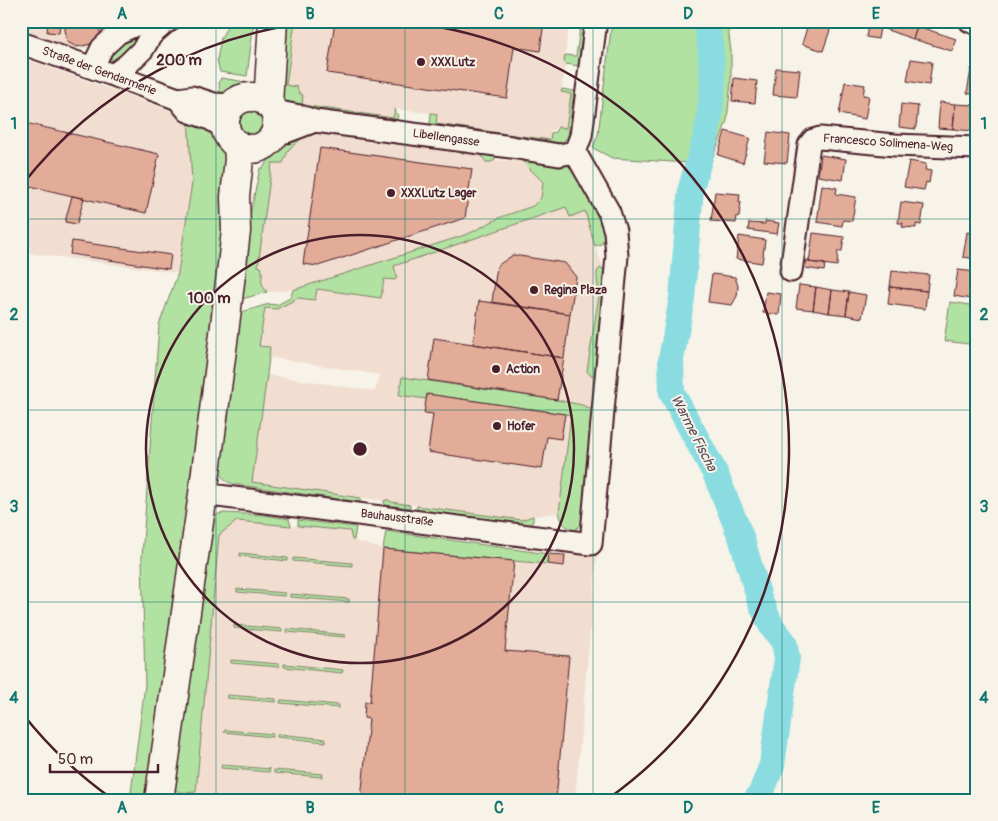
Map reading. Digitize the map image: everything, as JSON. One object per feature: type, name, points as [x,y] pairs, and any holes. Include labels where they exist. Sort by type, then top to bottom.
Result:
[{"type":"main road","points":[[252,121],[252,80],[260,21]]},
{"type":"main road","points":[[159,800],[223,342],[236,231],[235,197],[239,159],[252,121],[273,21]]},
{"type":"street","points":[[575,152],[581,136],[596,21]]},
{"type":"street","points":[[970,21],[977,24]]},
{"type":"street","points":[[168,22],[151,35],[143,49],[128,64],[103,71],[102,48],[118,34],[138,24],[168,22]]},
{"type":"street","name":"Straße der Gendarmerie","points":[[21,43],[168,96],[192,97],[214,104],[252,121]]},
{"type":"street","points":[[143,49],[145,66],[151,79],[168,96]]},
{"type":"street","name":"Libellengasse","points":[[252,121],[286,132],[315,121],[559,155],[575,152]]},
{"type":"street","name":"Francesco Solimena-Weg","points":[[791,270],[809,145],[813,140],[820,138],[895,145],[977,148]]},
{"type":"street","name":"Bauhausstraße","points":[[203,494],[590,544],[616,256],[615,230],[609,212],[575,152]]},
{"type":"shaded area","points":[[21,21],[130,21],[122,23],[89,48],[74,48],[21,31]]},
{"type":"shaded area","points":[[295,21],[569,21],[564,61],[566,64],[561,92],[571,93],[566,129],[555,127],[554,130],[551,130],[550,140],[435,124],[437,114],[395,109],[393,118],[302,106],[297,87],[286,85]]},
{"type":"shaded area","points":[[21,57],[188,117],[192,183],[178,273],[21,252]]},
{"type":"shaded area","points":[[315,134],[481,155],[483,159],[491,162],[495,160],[523,162],[543,182],[541,198],[533,206],[501,217],[468,234],[293,290],[267,292],[261,282],[261,267],[258,266],[272,163],[283,163],[289,149],[300,140]]},
{"type":"shaded area","points":[[566,206],[585,211],[604,269],[606,284],[594,410],[582,405],[557,400],[402,377],[400,394],[426,398],[427,394],[571,415],[559,513],[533,516],[522,521],[391,502],[389,500],[384,501],[252,482],[267,375],[375,391],[380,375],[268,357],[270,348],[259,346],[265,307],[277,309],[298,298],[315,300],[317,289],[381,298],[384,278],[393,266]]},
{"type":"shaded area","points":[[237,521],[351,531],[352,540],[383,549],[386,531],[548,554],[597,555],[575,800],[176,800],[176,791],[196,792],[219,535]]},
{"type":"green space","points":[[230,21],[254,21],[247,76],[220,72],[217,60],[221,38]]},
{"type":"green space","points":[[285,21],[295,21],[286,85],[297,87],[299,93],[303,95],[302,105],[393,118],[395,109],[398,116],[396,120],[286,103],[281,95]]},
{"type":"green space","points":[[581,21],[584,21],[578,66],[566,64],[564,61],[565,55],[576,56]]},
{"type":"green space","points":[[612,21],[727,21],[731,51],[731,82],[727,121],[708,170],[703,170],[688,163],[612,158],[593,148],[598,135]]},
{"type":"green space","points":[[146,30],[114,64],[111,63],[111,51],[116,42]]},
{"type":"green space","points":[[221,78],[246,82],[235,92],[220,96],[219,82]]},
{"type":"green space","points":[[562,89],[574,91],[568,136],[560,143],[430,125],[431,113],[437,114],[436,124],[550,140],[551,133],[555,132],[558,127],[566,128],[571,94],[561,92]]},
{"type":"green space","points":[[251,108],[257,109],[262,113],[266,118],[266,130],[262,135],[257,139],[251,140],[245,139],[240,135],[236,130],[235,124],[236,118],[240,113],[245,109]]},
{"type":"green space","points":[[188,117],[203,125],[219,143],[231,172],[216,309],[149,800],[130,800],[145,685],[142,557],[159,325],[178,273],[192,183]]},
{"type":"green space","points":[[334,133],[496,155],[495,160],[486,162],[481,155],[333,135]]},
{"type":"green space","points":[[299,136],[300,140],[289,149],[283,163],[272,163],[258,266],[261,267],[262,284],[267,292],[242,299],[239,278],[242,253],[260,168],[263,168],[278,149]]},
{"type":"green space","points":[[522,159],[572,164],[606,227],[605,237],[601,244],[595,246],[585,211],[570,217],[566,207],[394,266],[397,277],[395,280],[384,279],[381,298],[317,289],[315,300],[298,298],[277,309],[265,308],[259,346],[270,347],[252,482],[361,498],[360,502],[232,484],[224,479],[218,466],[235,314],[269,304],[277,305],[290,298],[293,290],[468,234],[501,217],[533,206],[541,198],[543,182]]},
{"type":"green space","points":[[600,268],[604,269],[606,284],[597,372],[595,376],[591,376],[587,371],[599,295],[597,272]]},
{"type":"green space","points":[[950,302],[977,306],[977,345],[944,341]]},
{"type":"green space","points":[[402,377],[557,400],[582,405],[594,410],[582,524],[575,530],[568,527],[562,522],[559,513],[571,415],[427,394],[426,399],[399,395]]},
{"type":"green space","points":[[384,501],[410,505],[410,508],[386,505]]},
{"type":"green space","points":[[417,506],[522,520],[533,516],[533,522],[529,525],[416,510]]},
{"type":"green space","points":[[224,513],[265,515],[289,519],[291,526],[237,521],[219,535],[196,792],[189,793],[176,790],[170,786],[213,517]]},
{"type":"green space","points":[[298,520],[356,527],[354,540],[352,540],[350,531],[298,526]]},
{"type":"green space","points":[[386,531],[548,554],[547,564],[383,549]]},
{"type":"green space","points":[[240,553],[288,558],[288,561],[240,556]]},
{"type":"green space","points":[[293,558],[352,563],[352,566],[293,561]]},
{"type":"green space","points":[[237,589],[285,593],[285,596],[237,592]]},
{"type":"green space","points":[[290,594],[349,599],[349,602],[290,597]]},
{"type":"green space","points":[[234,625],[282,629],[282,632],[234,628]]},
{"type":"green space","points":[[287,629],[346,635],[345,637],[287,632]]},
{"type":"green space","points":[[231,660],[279,664],[279,667],[231,663]]},
{"type":"green space","points":[[284,664],[343,670],[342,673],[284,667]]},
{"type":"green space","points":[[228,695],[276,699],[276,702],[227,698]]},
{"type":"green space","points":[[281,700],[339,705],[339,708],[280,703]]},
{"type":"green space","points":[[225,730],[273,734],[272,737],[224,732]]},
{"type":"green space","points":[[278,734],[326,739],[326,742],[277,737]]},
{"type":"green space","points":[[222,765],[270,769],[269,772],[221,768]]},
{"type":"green space","points":[[274,770],[323,774],[322,777],[274,773]]},
{"type":"building","points":[[48,21],[60,21],[59,33],[47,32]]},
{"type":"building","points":[[72,21],[98,21],[101,37],[91,44],[77,47],[67,42],[64,23]]},
{"type":"building","name":"XXXLutz","points":[[335,21],[544,21],[540,51],[514,47],[507,98],[327,73]]},
{"type":"building","points":[[809,21],[833,21],[823,51],[802,44]]},
{"type":"building","points":[[874,21],[919,21],[913,39],[873,25]]},
{"type":"building","points":[[917,26],[956,39],[952,51],[913,39]]},
{"type":"building","points":[[868,27],[880,28],[878,39],[866,37]]},
{"type":"building","points":[[911,59],[932,62],[929,85],[907,81]]},
{"type":"building","points":[[776,68],[800,70],[797,97],[773,95]]},
{"type":"building","points":[[971,69],[977,70],[977,95],[967,93]]},
{"type":"building","points":[[734,78],[757,81],[755,103],[732,101]]},
{"type":"building","points":[[845,82],[865,85],[863,95],[869,96],[865,119],[839,114]]},
{"type":"building","points":[[940,102],[955,104],[953,129],[938,128]]},
{"type":"building","points":[[901,104],[918,106],[916,129],[899,127]]},
{"type":"building","points":[[955,104],[974,105],[972,131],[953,129]]},
{"type":"building","points":[[21,122],[159,154],[146,213],[21,184]]},
{"type":"building","points":[[725,131],[750,138],[743,163],[718,155]]},
{"type":"building","points":[[768,132],[790,135],[787,163],[764,161]]},
{"type":"building","name":"XXXLutz Lager","points":[[320,148],[472,169],[465,218],[318,266],[303,264]]},
{"type":"building","points":[[821,155],[846,159],[843,180],[818,176]]},
{"type":"building","points":[[909,161],[926,164],[925,170],[931,171],[929,183],[926,182],[924,190],[904,187]]},
{"type":"building","points":[[973,161],[977,161],[977,184],[972,183]]},
{"type":"building","points":[[822,185],[837,188],[836,194],[856,197],[852,221],[843,220],[842,226],[817,222]]},
{"type":"building","points":[[715,192],[740,194],[739,202],[741,202],[736,223],[711,221]]},
{"type":"building","points":[[72,196],[84,198],[77,224],[65,222]]},
{"type":"building","points":[[901,202],[924,205],[921,225],[916,224],[916,228],[902,227],[903,223],[898,223]]},
{"type":"building","points":[[765,221],[779,223],[777,234],[748,230],[749,223],[765,224]]},
{"type":"building","points":[[967,232],[977,234],[977,259],[963,257]]},
{"type":"building","points":[[813,233],[844,237],[842,251],[838,251],[837,266],[809,262]]},
{"type":"building","points":[[739,236],[765,240],[762,263],[736,259]]},
{"type":"building","points":[[72,241],[171,255],[169,269],[70,254]]},
{"type":"building","name":"Regina Plaza","points":[[513,255],[565,263],[576,277],[570,314],[492,302],[497,266]]},
{"type":"building","points":[[807,260],[809,262],[825,264],[824,271],[805,268]]},
{"type":"building","points":[[958,270],[977,272],[977,300],[954,296]]},
{"type":"building","points":[[892,271],[929,275],[927,291],[890,287]]},
{"type":"building","points":[[712,274],[735,277],[738,286],[737,296],[732,305],[708,302]]},
{"type":"building","points":[[799,285],[816,287],[813,310],[796,308]]},
{"type":"building","points":[[816,287],[832,290],[829,313],[813,310]]},
{"type":"building","points":[[890,287],[927,291],[925,309],[888,304]]},
{"type":"building","points":[[832,290],[849,292],[846,315],[829,313]]},
{"type":"building","points":[[766,292],[781,294],[779,315],[763,313]]},
{"type":"building","points":[[849,292],[866,295],[862,318],[846,315]]},
{"type":"building","points":[[479,301],[570,314],[564,358],[473,344]]},
{"type":"building","name":"Action","points":[[434,338],[564,358],[557,400],[428,380]]},
{"type":"building","name":"Hofer","points":[[427,394],[565,414],[561,439],[547,437],[542,469],[428,452],[433,414],[424,413]]},
{"type":"building","points":[[383,549],[514,561],[505,651],[569,656],[556,800],[361,800],[369,719],[364,718],[365,702],[370,702]]},
{"type":"building","points":[[548,554],[565,555],[564,566],[547,564]]},
{"type":"waterway","name":"Warme Fischa","points":[[706,21],[713,83],[706,136],[691,188],[682,298],[671,360],[672,393],[715,473],[741,537],[760,601],[772,627],[784,642],[787,658],[772,765],[761,793],[756,800]]},
{"type":"place","name":"XXXLutz","points":[[421,62]]},
{"type":"place","name":"XXXLutz Lager","points":[[391,193]]},
{"type":"place","name":"Regina Plaza","points":[[534,290]]},
{"type":"place","name":"Action","points":[[496,369]]},
{"type":"place","name":"Hofer","points":[[497,426]]}]
